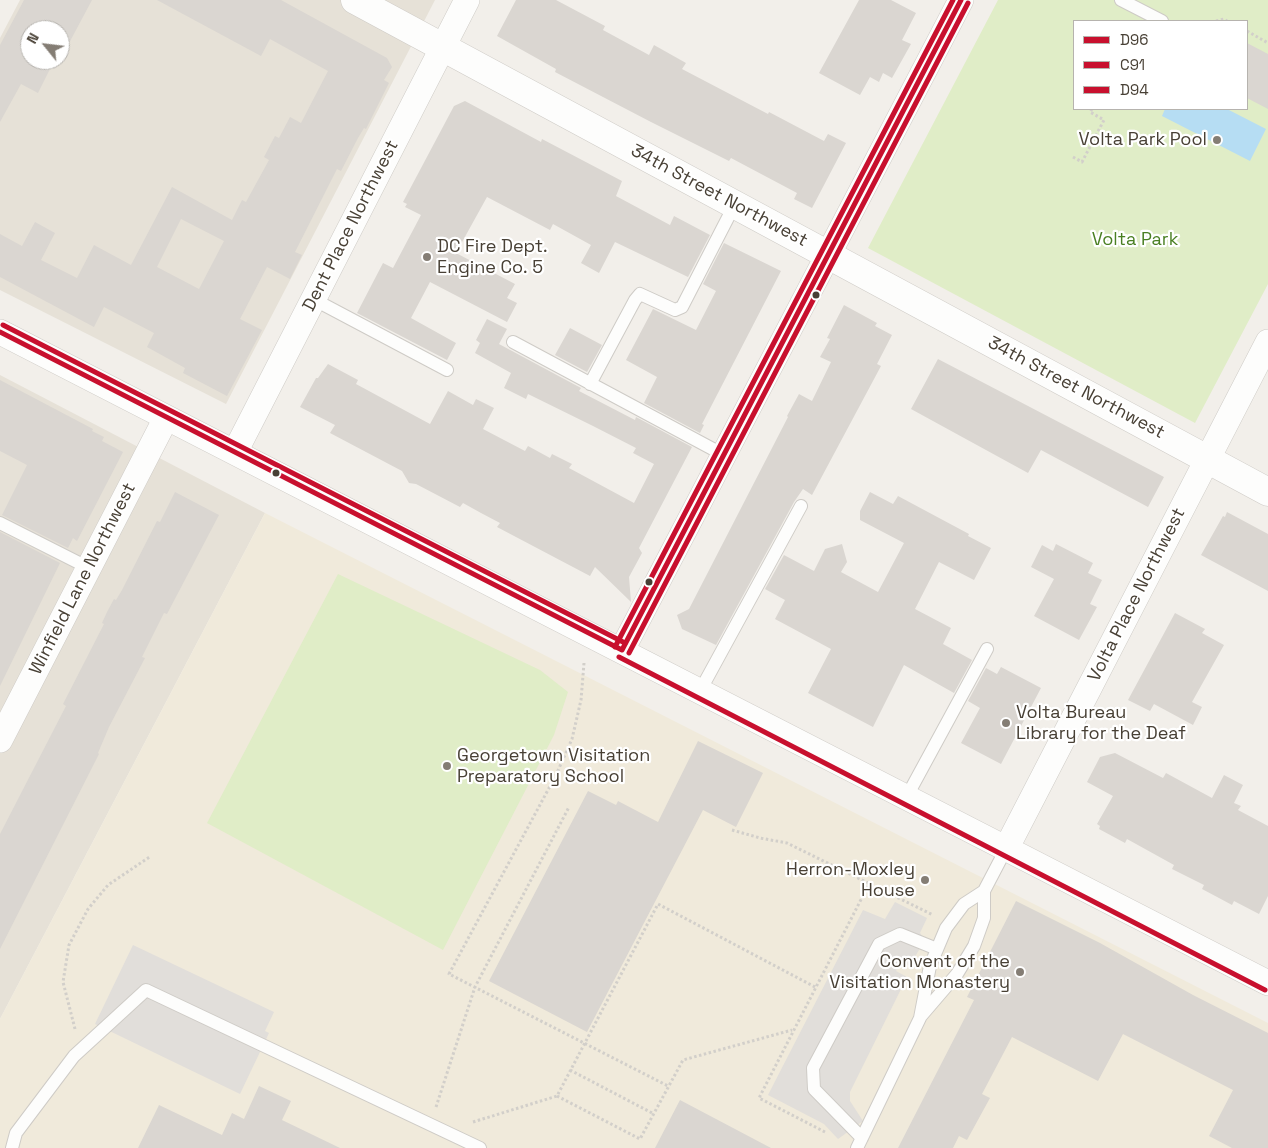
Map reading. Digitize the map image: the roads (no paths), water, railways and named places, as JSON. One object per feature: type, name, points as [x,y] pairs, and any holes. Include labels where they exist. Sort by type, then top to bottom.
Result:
[{"type":"street","name":"34th Street Northwest","points":[[355,0],[1268,492]]},
{"type":"street","name":"Dent Place Northwest","points":[[235,452],[467,0]]},
{"type":"street","points":[[622,650],[961,0]]},
{"type":"street","points":[[0,332],[1268,983]]},
{"type":"street","name":"Volta Place Northwest","points":[[1006,848],[1268,342]]},
{"type":"street","name":"Winfield Lane Northwest","points":[[0,740],[166,418]]},
{"type":"lane","points":[[1121,0],[1160,20]]},
{"type":"lane","points":[[590,384],[640,294],[675,310],[682,307],[735,204]]},
{"type":"lane","points":[[313,299],[447,370]]},
{"type":"lane","points":[[513,342],[724,455]]},
{"type":"lane","points":[[700,691],[801,506]]},
{"type":"lane","points":[[0,523],[89,568]]},
{"type":"lane","points":[[906,798],[987,648]]},
{"type":"lane","points":[[937,949],[900,934],[879,944],[813,1068],[814,1089],[859,1143],[920,1018],[957,974],[974,946],[984,918],[984,891],[1006,848]]},
{"type":"lane","points":[[920,1018],[930,966],[946,928],[964,904],[984,891]]},
{"type":"lane","points":[[12,1148],[16,1133],[74,1056],[146,990],[480,1148]]},
{"type":"water","points":[[1165,110],[1229,110],[1266,129],[1250,161],[1162,116]]},
{"type":"place","name":"Volta Park Pool","points":[[1217,140]]},
{"type":"place","name":"DC Fire Dept. Engine Co. 5","points":[[427,257]]},
{"type":"place","name":"Volta Bureau Library for the Deaf","points":[[1006,723]]},
{"type":"place","name":"Georgetown Visitation Preparatory School","points":[[447,766]]},
{"type":"place","name":"Herron-Moxley House","points":[[925,880]]},
{"type":"place","name":"Convent of the Visitation Monastery","points":[[1020,972]]},
{"type":"park label","name":"Volta Park","points":[[1135,240]]}]
